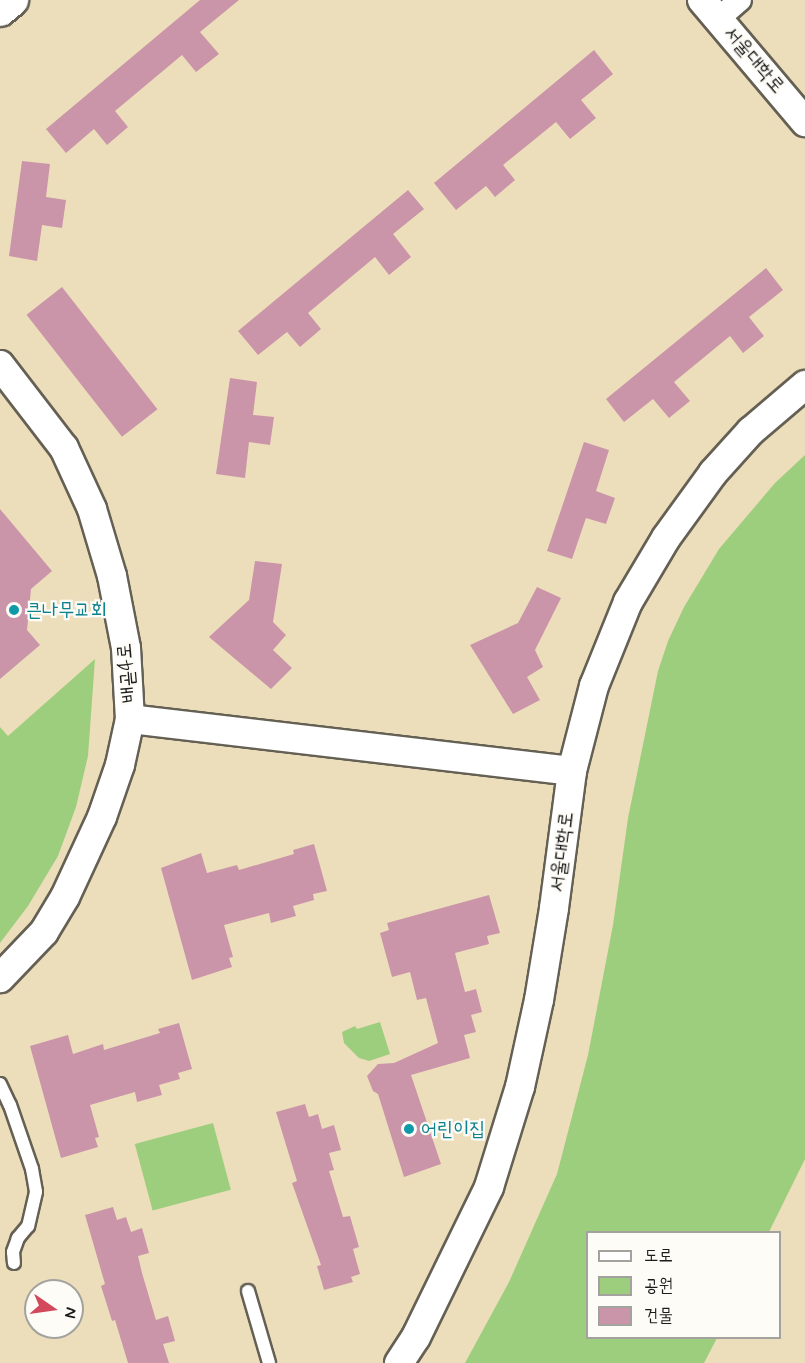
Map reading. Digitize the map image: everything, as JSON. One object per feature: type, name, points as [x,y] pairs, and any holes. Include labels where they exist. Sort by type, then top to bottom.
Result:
[{"type":"street","points":[[710,9],[740,0]]},
{"type":"street","name":"서울대학로","points":[[710,9],[805,122]]},
{"type":"street","name":"배곧4로","points":[[0,365],[64,448],[92,509],[112,576],[126,648],[130,719],[120,765],[102,817],[65,897],[44,932],[0,978]]},
{"type":"street","name":"서울대학로","points":[[399,1363],[417,1336],[489,1187],[519,1087],[539,1000],[555,909],[572,771],[594,686],[628,602],[666,537],[713,473],[751,431],[805,385]]},
{"type":"street","points":[[130,719],[572,771]]},
{"type":"lane","points":[[0,1084],[10,1105],[32,1169],[36,1192],[28,1226],[18,1238],[14,1263]]},
{"type":"lane","points":[[248,1291],[269,1363]]},
{"type":"green space","points":[[805,455],[805,1159],[769,1231],[586,1231],[586,1339],[716,1339],[704,1363],[465,1363],[509,1282],[557,1174],[588,1055],[613,925],[628,818],[658,671],[668,641],[684,607],[719,549],[775,483]]},
{"type":"green space","points":[[95,659],[88,756],[76,807],[58,856],[28,906],[0,943],[0,727],[8,736]]},
{"type":"green space","points":[[380,1022],[390,1054],[369,1061],[359,1058],[344,1043],[342,1032],[355,1026],[357,1029]]},
{"type":"green space","points":[[213,1123],[231,1190],[153,1211],[135,1144]]},
{"type":"building","points":[[200,0],[239,0],[200,32],[219,54],[196,72],[182,55],[115,111],[128,127],[107,145],[94,129],[66,153],[46,129]]},
{"type":"building","points":[[594,50],[613,74],[581,100],[596,118],[570,139],[556,122],[503,165],[515,180],[495,197],[486,186],[456,210],[434,183]]},
{"type":"building","points":[[22,161],[50,164],[46,197],[66,200],[62,228],[42,225],[37,261],[9,256]]},
{"type":"building","points":[[408,190],[424,209],[393,234],[411,257],[389,275],[375,257],[308,313],[321,329],[300,347],[287,332],[258,355],[238,331]]},
{"type":"building","points":[[766,268],[783,290],[749,317],[764,336],[743,353],[730,336],[674,382],[690,401],[669,418],[653,399],[624,422],[606,399]]},
{"type":"building","points":[[62,287],[157,409],[122,437],[27,315]]},
{"type":"building","points":[[230,378],[257,382],[253,415],[274,417],[270,445],[249,442],[245,478],[216,474]]},
{"type":"building","points":[[584,442],[609,450],[596,491],[615,498],[606,524],[586,518],[572,559],[547,551]]},
{"type":"building","name":"큰나무교회","points":[[0,509],[52,571],[31,589],[27,630],[40,645],[0,679]]},
{"type":"building","points":[[255,561],[282,564],[273,622],[286,635],[273,650],[292,668],[271,689],[209,637],[249,600]]},
{"type":"building","points":[[537,587],[561,598],[535,650],[543,667],[527,677],[540,700],[513,714],[470,645],[518,623]]},
{"type":"building","points":[[314,844],[327,891],[313,894],[314,900],[293,906],[296,916],[271,923],[269,913],[224,925],[233,957],[229,958],[232,967],[192,980],[161,868],[201,853],[207,873],[237,865],[239,870],[294,854],[293,850]]},
{"type":"building","points":[[489,895],[500,933],[487,936],[489,944],[455,953],[465,992],[476,989],[482,1012],[471,1015],[476,1032],[464,1035],[470,1058],[411,1075],[441,1164],[404,1177],[378,1094],[373,1091],[367,1076],[378,1064],[394,1063],[438,1043],[426,998],[417,1000],[410,972],[392,977],[380,933],[389,930],[387,923]]},
{"type":"building","points":[[179,1023],[192,1069],[178,1073],[180,1079],[159,1085],[162,1095],[137,1102],[135,1092],[90,1105],[99,1137],[95,1138],[98,1147],[61,1158],[30,1046],[68,1035],[73,1054],[103,1044],[104,1050],[160,1033],[158,1029]]},
{"type":"building","points":[[305,1104],[309,1117],[318,1114],[322,1129],[334,1125],[341,1150],[329,1153],[334,1170],[329,1171],[343,1217],[350,1216],[359,1247],[353,1249],[360,1274],[351,1277],[353,1282],[324,1290],[317,1266],[321,1265],[292,1183],[297,1181],[276,1112]]},
{"type":"building","points":[[113,1207],[117,1220],[126,1217],[131,1232],[142,1228],[149,1253],[138,1256],[142,1273],[156,1320],[168,1316],[175,1341],[163,1344],[169,1363],[128,1363],[115,1320],[112,1321],[101,1286],[105,1284],[85,1215]]},
{"type":"place","name":"큰나무교회","points":[[14,610]]},
{"type":"place","name":"어린이집","points":[[409,1129]]}]
